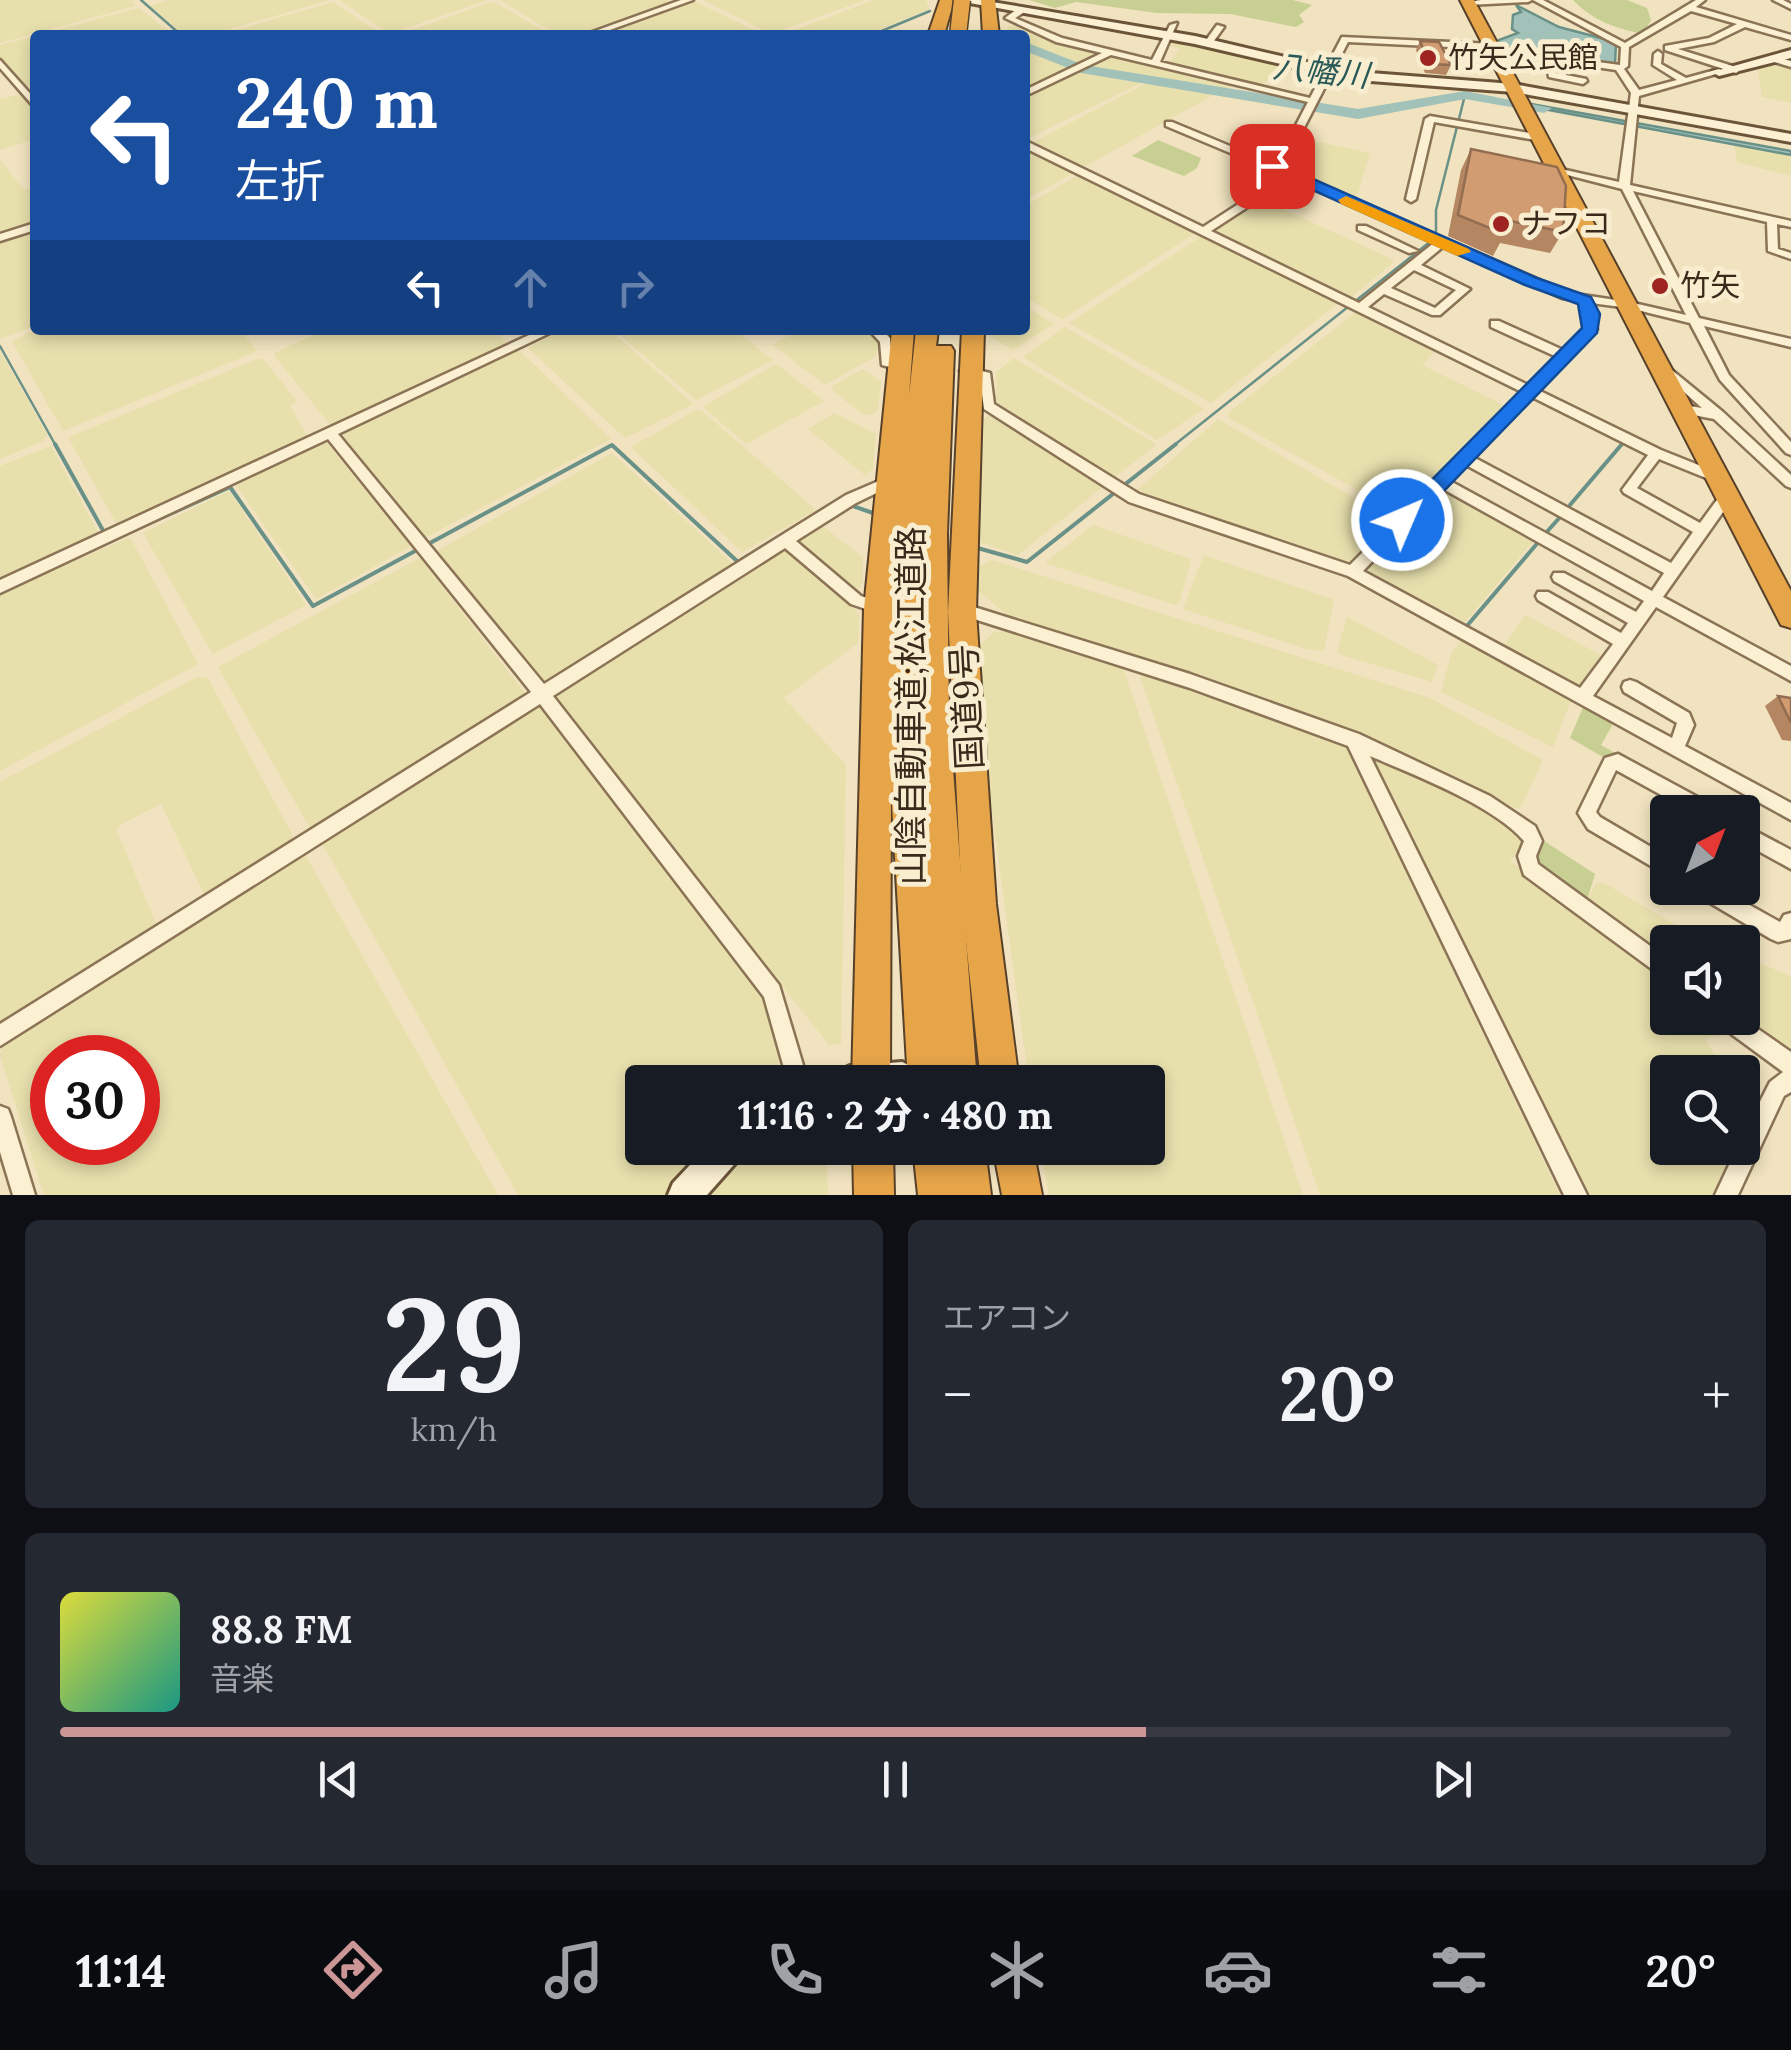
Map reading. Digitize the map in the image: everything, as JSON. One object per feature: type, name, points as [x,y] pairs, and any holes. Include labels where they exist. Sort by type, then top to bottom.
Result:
[{"type":"highway","points":[[938,30],[947,0]]},
{"type":"highway","points":[[958,30],[960,0]]},
{"type":"highway","points":[[983,2],[989,30]]},
{"type":"highway","points":[[971,30],[983,2]]},
{"type":"highway","points":[[1467,2],[1561,172],[1791,617]]},
{"type":"highway","points":[[884,1065],[883,609],[888,482],[903,335]]},
{"type":"highway","name":"山陰自動車道;松江道路","points":[[885,1065],[907,787],[904,624],[910,493],[926,335]]},
{"type":"highway","name":"山陰自動車道;松江道路","points":[[945,335],[933,490],[932,714],[944,947],[978,1065]]},
{"type":"highway","name":"国道9号","points":[[971,335],[952,612],[979,904],[982,1065]]},
{"type":"highway","points":[[873,1165],[874,1195]]},
{"type":"highway","points":[[935,1165],[938,1195]]},
{"type":"highway","points":[[967,1165],[971,1195]]},
{"type":"highway","points":[[1016,1165],[1022,1195]]},
{"type":"main road","points":[[960,0],[1172,30],[1208,43],[1328,71],[1519,98],[1630,119],[1791,138]]},
{"type":"main road","points":[[1719,72],[1791,54]]},
{"type":"main road","points":[[685,1195],[712,1165]]},
{"type":"street","points":[[602,30],[689,0]]},
{"type":"street","points":[[1467,2],[1528,0]]},
{"type":"street","points":[[1537,0],[1623,44]]},
{"type":"street","points":[[1550,16],[1564,26],[1623,44],[1701,0]]},
{"type":"street","points":[[1777,0],[1791,8]]},
{"type":"street","points":[[1690,8],[1791,38]]},
{"type":"street","points":[[1020,10],[1009,18],[1059,40],[1311,104]]},
{"type":"street","points":[[1736,70],[1668,48],[1711,40],[1744,24]]},
{"type":"street","points":[[1208,43],[1220,27]]},
{"type":"street","points":[[1154,62],[1172,30]]},
{"type":"street","points":[[1272,168],[1285,156],[1345,39],[1492,48],[1619,68],[1624,66],[1623,44]]},
{"type":"street","points":[[1030,91],[1111,52]]},
{"type":"street","points":[[1658,54],[1656,64],[1684,80]]},
{"type":"street","points":[[1550,58],[1552,75],[1583,81]]},
{"type":"street","points":[[1774,59],[1791,64]]},
{"type":"street","points":[[0,63],[30,98]]},
{"type":"street","points":[[1619,68],[1636,93],[1624,183],[1724,377],[1791,450]]},
{"type":"street","points":[[1636,93],[1719,72]]},
{"type":"street","points":[[1410,198],[1430,119],[1542,138]]},
{"type":"street","points":[[1168,124],[1585,300],[1697,319],[1791,343]]},
{"type":"street","points":[[1030,146],[1726,489],[1724,501],[1582,697]]},
{"type":"street","points":[[1561,172],[1624,183],[1791,224]]},
{"type":"street","points":[[1204,231],[1289,176]]},
{"type":"street","points":[[1772,219],[1773,251],[1791,256]]},
{"type":"street","points":[[0,238],[30,228]]},
{"type":"street","points":[[1362,228],[1464,289],[1436,313],[1383,289]]},
{"type":"street","points":[[1356,305],[1383,289],[1411,257],[1435,239]]},
{"type":"street","points":[[1352,572],[1591,330],[1585,300]]},
{"type":"street","points":[[1495,324],[1565,356]]},
{"type":"street","points":[[0,587],[539,335]]},
{"type":"street","points":[[881,335],[886,339],[886,362],[902,367]]},
{"type":"street","points":[[1470,361],[1481,350]]},
{"type":"street","points":[[1502,377],[1514,364]]},
{"type":"street","points":[[1659,364],[1791,483]]},
{"type":"street","points":[[966,371],[986,376],[988,406],[1110,486],[1134,498],[1352,572],[1791,812]]},
{"type":"street","points":[[1684,409],[1718,415]]},
{"type":"street","points":[[330,433],[541,693],[772,992],[793,1065]]},
{"type":"street","points":[[1656,452],[1629,490],[1702,530]]},
{"type":"street","points":[[1465,459],[1674,571]]},
{"type":"street","points":[[0,1036],[786,540],[888,482]]},
{"type":"street","points":[[1442,482],[1791,674]]},
{"type":"street","points":[[786,540],[856,600],[883,609]]},
{"type":"street","points":[[1559,576],[1638,621]]},
{"type":"street","points":[[1543,596],[1623,642]]},
{"type":"street","points":[[952,612],[1353,739],[1500,810],[1531,836],[1526,861],[1530,869],[1650,958]]},
{"type":"street","points":[[1630,688],[1685,722],[1676,748]]},
{"type":"street","points":[[1353,739],[1576,1195]]},
{"type":"street","points":[[1650,856],[1594,823],[1587,813],[1611,763],[1618,762],[1677,795]]},
{"type":"street","points":[[1760,842],[1791,860]]},
{"type":"street","points":[[1731,905],[1778,932],[1788,931],[1791,922]]},
{"type":"street","points":[[1750,1035],[1791,1065]]},
{"type":"street","points":[[1726,1195],[1777,1089],[1791,1079]]},
{"type":"street","points":[[0,1117],[24,1195]]},
{"type":"shaded area","points":[[0,0],[133,0],[135,6],[47,30],[30,30],[30,35],[0,43]]},
{"type":"shaded area","points":[[168,0],[330,0],[226,30],[178,30],[151,6]]},
{"type":"shaded area","points":[[340,0],[487,0],[401,30],[383,30]]},
{"type":"shaded area","points":[[500,0],[672,3],[595,30],[549,30]]},
{"type":"shaded area","points":[[703,0],[865,0],[782,30],[763,30]]},
{"type":"shaded area","points":[[874,0],[926,0],[930,9],[878,30],[795,30]]},
{"type":"shaded area","points":[[693,1],[754,30],[610,30]]},
{"type":"shaded area","points":[[333,2],[375,30],[237,30]]},
{"type":"shaded area","points":[[494,2],[542,30],[411,30]]},
{"type":"shaded area","points":[[139,8],[167,30],[57,30]]},
{"type":"shaded area","points":[[1008,25],[1029,29],[1061,44],[1104,52],[1077,65],[1030,45],[1030,30],[1008,30]]},
{"type":"shaded area","points":[[30,37],[30,86],[26,87],[0,57],[0,45]]},
{"type":"shaded area","points":[[1173,39],[1295,66],[1287,76],[1274,73],[1261,86],[1168,63],[1180,49],[1169,45]]},
{"type":"shaded area","points":[[1030,50],[1073,68],[1030,90]]},
{"type":"shaded area","points":[[1113,54],[1236,84],[1223,90],[1088,67]]},
{"type":"shaded area","points":[[1777,64],[1791,66],[1791,103],[1762,97],[1758,69]]},
{"type":"shaded area","points":[[1076,71],[1141,83],[1030,138],[1030,93]]},
{"type":"shaded area","points":[[1149,82],[1215,94],[1084,167],[1030,144]]},
{"type":"shaded area","points":[[22,94],[30,104],[30,141],[0,150],[0,99]]},
{"type":"shaded area","points":[[1300,138],[1370,153],[1356,200],[1276,166],[1287,160]]},
{"type":"shaded area","points":[[1734,146],[1791,155],[1791,176],[1737,162]]},
{"type":"shaded area","points":[[1030,150],[1075,172],[1030,197]]},
{"type":"shaded area","points":[[0,160],[24,190],[30,188],[30,224],[0,234]]},
{"type":"shaded area","points":[[1080,174],[1197,232],[1062,319],[1030,300],[1030,203]]},
{"type":"shaded area","points":[[1260,199],[1394,262],[1349,299],[1211,232]]},
{"type":"shaded area","points":[[30,232],[30,328],[0,339],[0,242]]},
{"type":"shaded area","points":[[1202,236],[1341,301],[1211,403],[1069,323]]},
{"type":"shaded area","points":[[1030,309],[1054,324],[1013,350],[988,335],[1030,335]]},
{"type":"shaded area","points":[[1357,311],[1437,349],[1422,365],[1503,405],[1505,410],[1402,515],[1229,418],[1228,413]]},
{"type":"shaded area","points":[[1065,327],[1203,409],[1157,440],[1023,357]]},
{"type":"shaded area","points":[[30,332],[244,335],[257,351],[63,431],[12,341]]},
{"type":"shaded area","points":[[313,335],[499,335],[508,344],[331,426],[273,354]]},
{"type":"shaded area","points":[[553,335],[616,335],[693,404],[625,438],[528,348]]},
{"type":"shaded area","points":[[620,335],[741,335],[773,360],[696,400]]},
{"type":"shaded area","points":[[790,335],[873,335],[878,343],[876,356],[825,385],[773,345]]},
{"type":"shaded area","points":[[0,351],[47,435],[43,441],[0,459]]},
{"type":"shaded area","points":[[520,351],[611,439],[421,540],[338,435]]},
{"type":"shaded area","points":[[1014,358],[1155,446],[1111,480],[996,404],[996,372]]},
{"type":"shaded area","points":[[263,359],[297,401],[290,406],[308,437],[116,523],[69,439]]},
{"type":"shaded area","points":[[776,364],[824,401],[746,444],[703,407]]},
{"type":"shaded area","points":[[863,369],[881,382],[878,410],[873,414],[864,415],[833,391],[832,386]]},
{"type":"shaded area","points":[[696,410],[702,411],[816,510],[742,552],[631,447]]},
{"type":"shaded area","points":[[994,412],[1104,486],[1018,555],[978,542],[981,421]]},
{"type":"shaded area","points":[[834,413],[876,434],[873,468],[866,476],[808,429]]},
{"type":"shaded area","points":[[1218,419],[1392,522],[1351,566],[1134,493]]},
{"type":"shaded area","points":[[324,440],[411,546],[316,599],[235,484]]},
{"type":"shaded area","points":[[51,446],[98,532],[0,580],[0,466]]},
{"type":"shaded area","points":[[612,453],[734,565],[544,687],[433,553]]},
{"type":"shaded area","points":[[1441,485],[1536,538],[1465,622],[1366,570],[1365,564]]},
{"type":"shaded area","points":[[229,491],[306,605],[213,654],[143,533]]},
{"type":"shaded area","points":[[818,523],[863,557],[863,581],[858,590],[852,592],[796,539]]},
{"type":"shaded area","points":[[1093,525],[1191,559],[1180,601],[1175,605],[1045,563]]},
{"type":"shaded area","points":[[131,539],[198,664],[0,771],[0,593]]},
{"type":"shaded area","points":[[782,547],[792,549],[859,614],[858,643],[784,698],[846,765],[841,1044],[829,1045],[553,698],[558,690]]},
{"type":"shaded area","points":[[1204,555],[1334,600],[1324,651],[1306,649],[1183,609]]},
{"type":"shaded area","points":[[420,558],[527,696],[310,828],[218,667]]},
{"type":"shaded area","points":[[992,560],[1430,698],[1543,760],[1521,807],[1515,808],[1362,734],[1006,614],[978,591],[977,568]]},
{"type":"shaded area","points":[[1525,615],[1601,655],[1582,687],[1504,645]]},
{"type":"shaded area","points":[[1347,617],[1438,665],[1432,682],[1337,652]]},
{"type":"shaded area","points":[[1014,631],[1115,663],[1124,671],[1303,1195],[1049,1195],[1043,1165],[1165,1165],[1165,1065],[1027,1065],[986,770],[978,647],[994,632]]},
{"type":"shaded area","points":[[1462,639],[1572,698],[1553,747],[1441,692],[1451,654]]},
{"type":"shaded area","points":[[1146,674],[1345,744],[1560,1195],[1320,1195],[1140,677]]},
{"type":"shaded area","points":[[197,677],[208,678],[293,836],[289,846],[212,894],[204,894],[161,804],[120,825],[117,831],[157,926],[0,1024],[0,782]]},
{"type":"shaded area","points":[[533,706],[541,708],[765,996],[779,1065],[625,1065],[625,1165],[692,1165],[666,1195],[518,1195],[322,843]]},
{"type":"shaded area","points":[[1367,753],[1497,814],[1525,843],[1510,861],[1650,967],[1650,1035],[1731,1035],[1705,1038],[1714,1055],[1650,1055],[1650,1165],[1727,1165],[1712,1195],[1590,1195]]},
{"type":"shaded area","points":[[304,853],[498,1195],[44,1195],[35,1165],[160,1165],[160,1035],[30,1035],[30,1151],[0,1056],[3,1042]]},
{"type":"shaded area","points":[[1596,883],[1604,883],[1676,925],[1650,925],[1650,950],[1589,898]]},
{"type":"shaded area","points":[[1760,963],[1791,976],[1791,1054],[1760,1033]]},
{"type":"shaded area","points":[[734,1165],[827,1165],[828,1195],[707,1195]]},
{"type":"green space","points":[[1029,0],[1293,0],[1312,5],[1299,15],[1304,22],[1296,27],[1230,14],[1157,13],[1076,2],[1055,8]]},
{"type":"green space","points":[[1573,0],[1627,0],[1647,8],[1651,20],[1643,34],[1633,32],[1597,18]]},
{"type":"green space","points":[[1158,140],[1201,158],[1197,168],[1184,176],[1132,156]]},
{"type":"green space","points":[[1584,705],[1614,722],[1601,745],[1615,753],[1603,757],[1570,738]]},
{"type":"green space","points":[[1544,841],[1595,874],[1587,900],[1532,860]]},
{"type":"water","points":[[1516,5],[1559,27],[1616,42],[1615,64],[1502,48],[1499,40],[1518,33],[1512,29],[1513,15],[1521,12]]},
{"type":"water","points":[[1531,104],[1791,151],[1791,155],[1533,107]]},
{"type":"building","points":[[1420,41],[1439,42],[1451,65],[1429,64]]},
{"type":"building","points":[[1471,149],[1557,167],[1566,186],[1563,232],[1506,220],[1504,234],[1458,215]]},
{"type":"building","points":[[1778,696],[1791,698],[1791,723]]},
{"type":"waterway","name":"八幡川","points":[[141,0],[175,30]]},
{"type":"waterway","name":"八幡川","points":[[884,30],[930,11]]},
{"type":"waterway","name":"八幡川","points":[[1030,48],[1081,69],[1358,114],[1465,95],[1544,108]]},
{"type":"waterway","points":[[1173,446],[1436,237],[1436,210],[1465,95]]},
{"type":"waterway","points":[[0,346],[56,446]]},
{"type":"waterway","points":[[1620,446],[1625,440]]},
{"type":"waterway","points":[[55,444],[105,534]]},
{"type":"waterway","points":[[974,547],[1027,562],[1176,444]]},
{"type":"waterway","points":[[1570,505],[1622,444]]},
{"type":"waterway","points":[[110,541],[230,487],[313,606],[610,446]]},
{"type":"waterway","points":[[610,446],[738,562],[836,502]]},
{"type":"waterway","points":[[847,504],[873,513]]},
{"type":"waterway","points":[[1544,535],[1561,516]]},
{"type":"waterway","points":[[1466,627],[1541,539]]},
{"type":"slow traffic","points":[[1346,200],[1463,252]]},
{"type":"place","name":"竹矢公民館","points":[[1428,58]]},
{"type":"place","name":"ナフコ","points":[[1501,224]]},
{"type":"place","name":"竹矢","points":[[1660,286]]},
{"type":"route","points":[[1272,166],[1531,282],[1585,300],[1591,314],[1591,330],[1402,520]]}]
